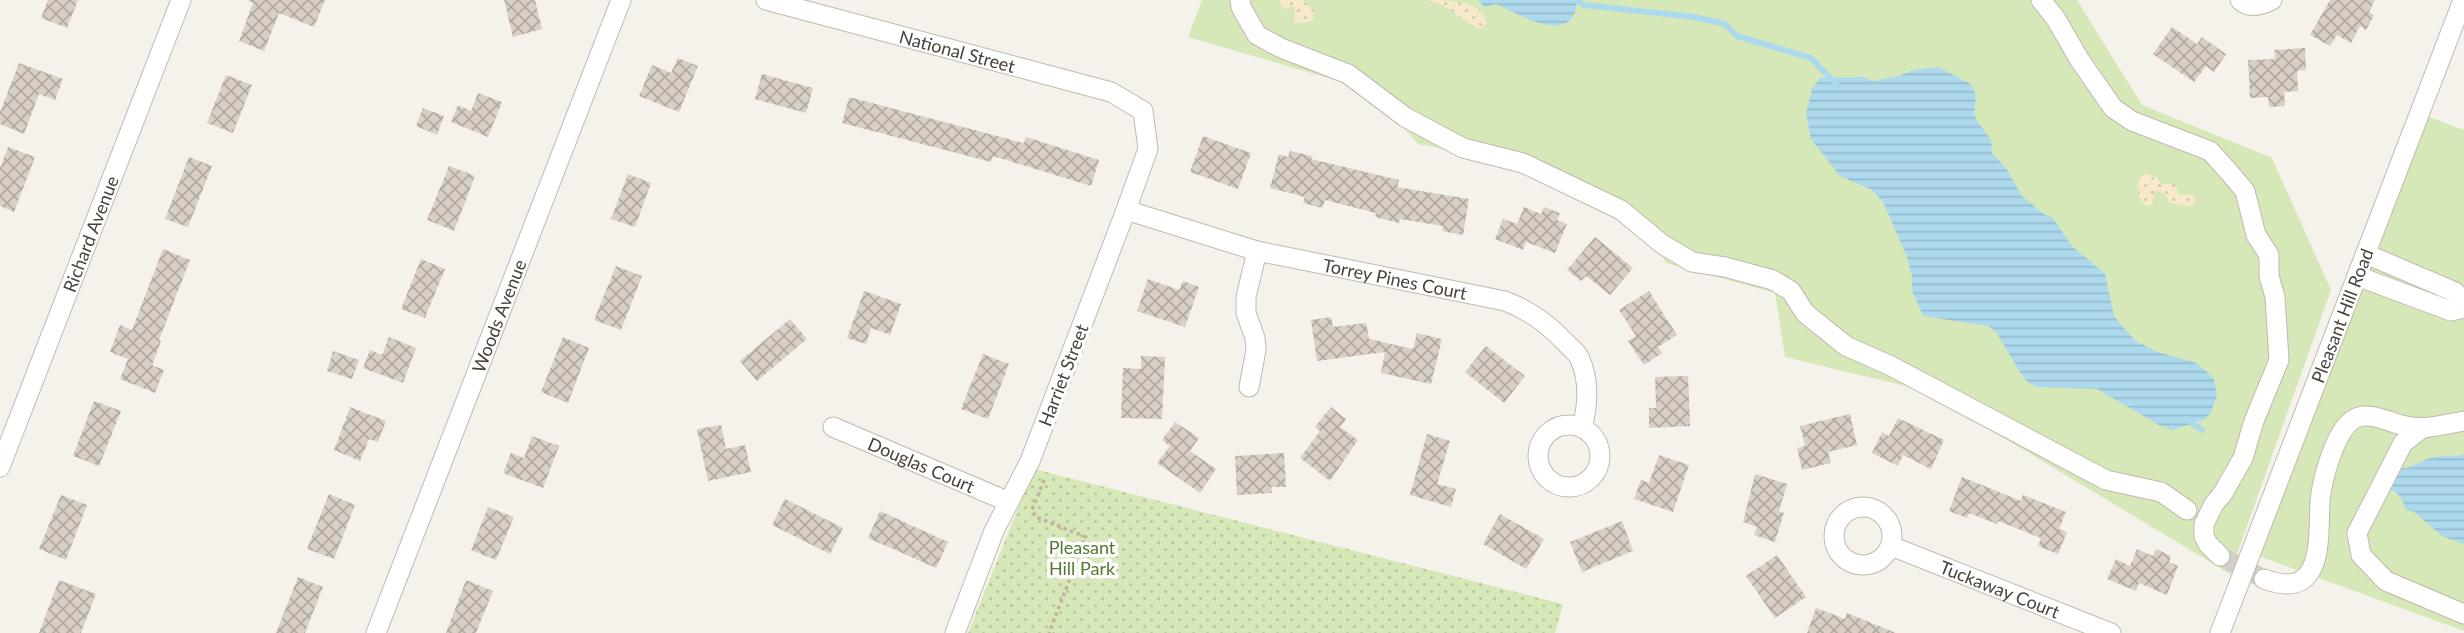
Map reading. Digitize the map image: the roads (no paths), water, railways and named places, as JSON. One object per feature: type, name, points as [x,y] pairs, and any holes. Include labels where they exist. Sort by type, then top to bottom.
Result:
[{"type":"street","name":"Richard Avenue","points":[[0,467],[181,0]]},
{"type":"street","name":"Woods Avenue","points":[[376,633],[621,0]]},
{"type":"street","name":"National Street","points":[[766,0],[1111,92],[1143,111]]},
{"type":"street","points":[[1240,0],[1241,7],[1257,35],[1281,48],[1348,74],[1405,117],[1463,148],[1523,163],[1621,210],[1662,244],[1692,262],[1726,267],[1773,280],[1791,291],[1805,313],[1846,346],[1891,366],[2106,480],[2161,492],[2206,520]]},
{"type":"street","points":[[2041,0],[2113,108],[2132,121],[2210,151],[2229,172],[2245,191],[2256,235],[2269,256],[2269,276],[2275,297],[2280,360],[2257,412],[2243,458],[2206,520],[2204,536],[2207,544],[2220,555]]},
{"type":"street","points":[[2240,0],[2243,4],[2261,6],[2272,0]]},
{"type":"street","name":"Pleasant Hill Road","points":[[2220,633],[2463,0]]},
{"type":"street","name":"Harriet Street","points":[[955,633],[994,531],[1030,461],[1148,149],[1143,111]]},
{"type":"street","name":"Torrey Pines Court","points":[[1126,210],[1257,251],[1505,301],[1535,315],[1549,325],[1579,356],[1588,391],[1588,406],[1582,428]]},
{"type":"street","points":[[1249,387],[1256,350],[1255,338],[1246,313],[1246,297],[1257,251]]},
{"type":"street","points":[[2357,275],[2451,310],[2464,306],[2455,292],[2366,254]]},
{"type":"street","points":[[2264,579],[2278,584],[2291,584],[2313,569],[2320,542],[2322,487],[2339,435],[2348,424],[2364,416],[2421,429],[2464,421]]},
{"type":"street","name":"Douglas Court","points":[[833,427],[1009,502]]},
{"type":"street","points":[[2421,429],[2403,443],[2357,533],[2361,555],[2386,581],[2464,614]]},
{"type":"street","name":"Tuckaway Court","points":[[1891,546],[2111,633]]},
{"type":"water","points":[[1478,0],[1577,0],[1574,15],[1567,23],[1557,25],[1531,20],[1496,4],[1484,7]]},
{"type":"water","points":[[1938,67],[1971,84],[1976,95],[1974,113],[1991,140],[1992,153],[2006,168],[2022,196],[2045,215],[2052,217],[2072,246],[2105,274],[2114,316],[2121,325],[2136,341],[2157,352],[2194,362],[2214,379],[2217,395],[2211,413],[2203,420],[2172,430],[2097,389],[2038,387],[2023,377],[1996,332],[1988,326],[1923,316],[1912,291],[1912,276],[1907,257],[1883,202],[1872,190],[1840,176],[1811,139],[1806,113],[1812,89],[1820,78],[1864,77],[1873,81],[1913,70]]},
{"type":"water","points":[[2464,454],[2464,544],[2442,536],[2413,511],[2407,511],[2400,496],[2388,487],[2395,468],[2410,467],[2435,457]]},
{"type":"waterway","points":[[1575,0],[1584,5],[1694,17],[1725,24],[1737,36],[1811,58],[1836,84]]},
{"type":"waterway","points":[[2186,419],[2202,430]]},
{"type":"tunnel","points":[[2220,556],[2264,579]]},
{"type":"park label","name":"Pleasant Hill Park","points":[[1082,557]]}]
